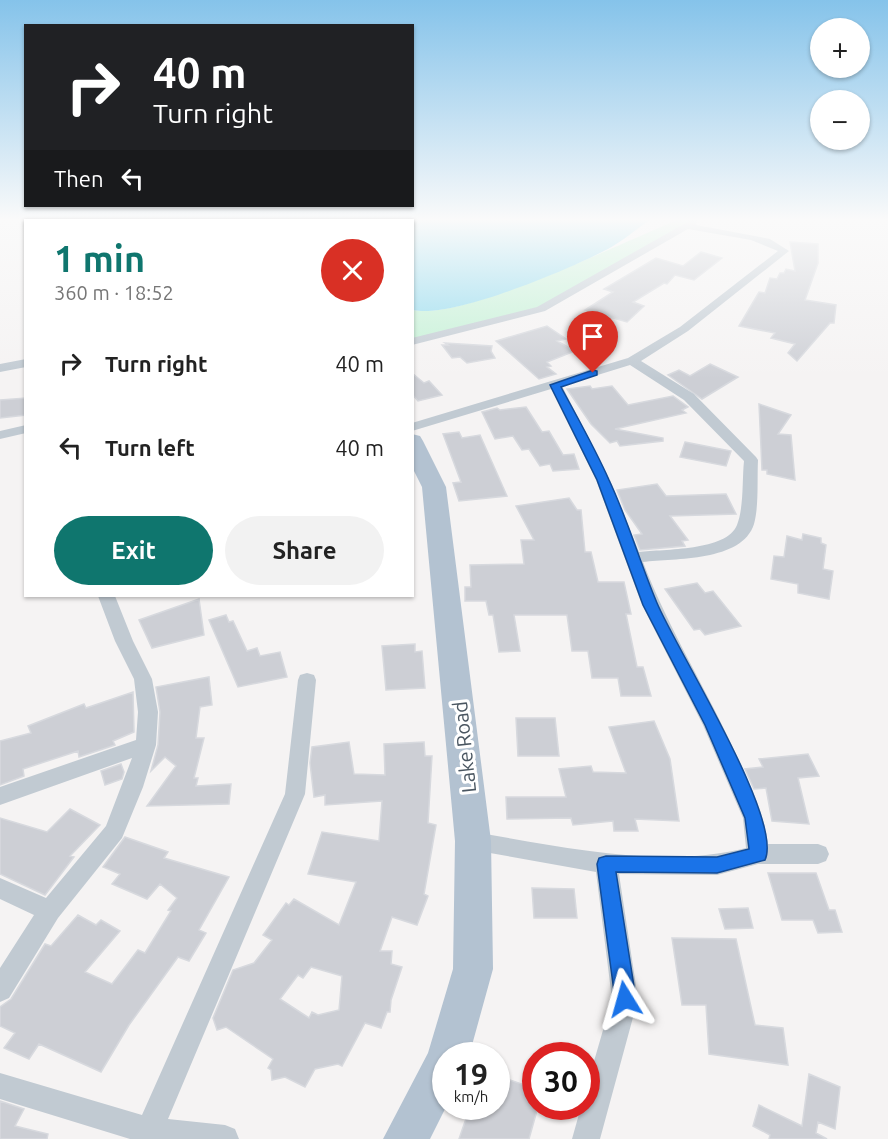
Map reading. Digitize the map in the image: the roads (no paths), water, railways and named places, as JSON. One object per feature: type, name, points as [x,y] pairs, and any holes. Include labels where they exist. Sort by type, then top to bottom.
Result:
[{"type":"main road","name":"Lake Road","points":[[414,445],[434,487],[473,841],[473,969],[452,1042]]},
{"type":"main road","points":[[406,1139],[432,1089]]},
{"type":"street","points":[[414,341],[541,309],[603,273]]},
{"type":"street","points":[[414,445],[555,385],[632,361],[684,329],[756,273]]},
{"type":"street","points":[[632,361],[689,398],[751,460],[746,524],[739,537],[723,548],[633,558]]},
{"type":"street","points":[[0,368],[24,363]]},
{"type":"street","points":[[555,385],[603,480],[651,605],[713,725],[754,818],[758,854]]},
{"type":"street","points":[[0,435],[24,429]]},
{"type":"street","points":[[0,990],[50,911],[114,832],[133,787],[146,745],[148,712],[143,679],[124,641],[107,597]]},
{"type":"street","points":[[149,1131],[295,794],[307,680]]},
{"type":"street","points":[[0,796],[146,745]]},
{"type":"street","points":[[473,841],[606,864],[717,865],[758,854],[818,854]]},
{"type":"street","points":[[586,1139],[625,999],[606,864]]},
{"type":"street","points":[[0,888],[50,911]]},
{"type":"street","points":[[0,1086],[149,1131],[225,1139]]},
{"type":"water","points":[[414,273],[554,273],[482,300],[431,311],[414,310]]}]
